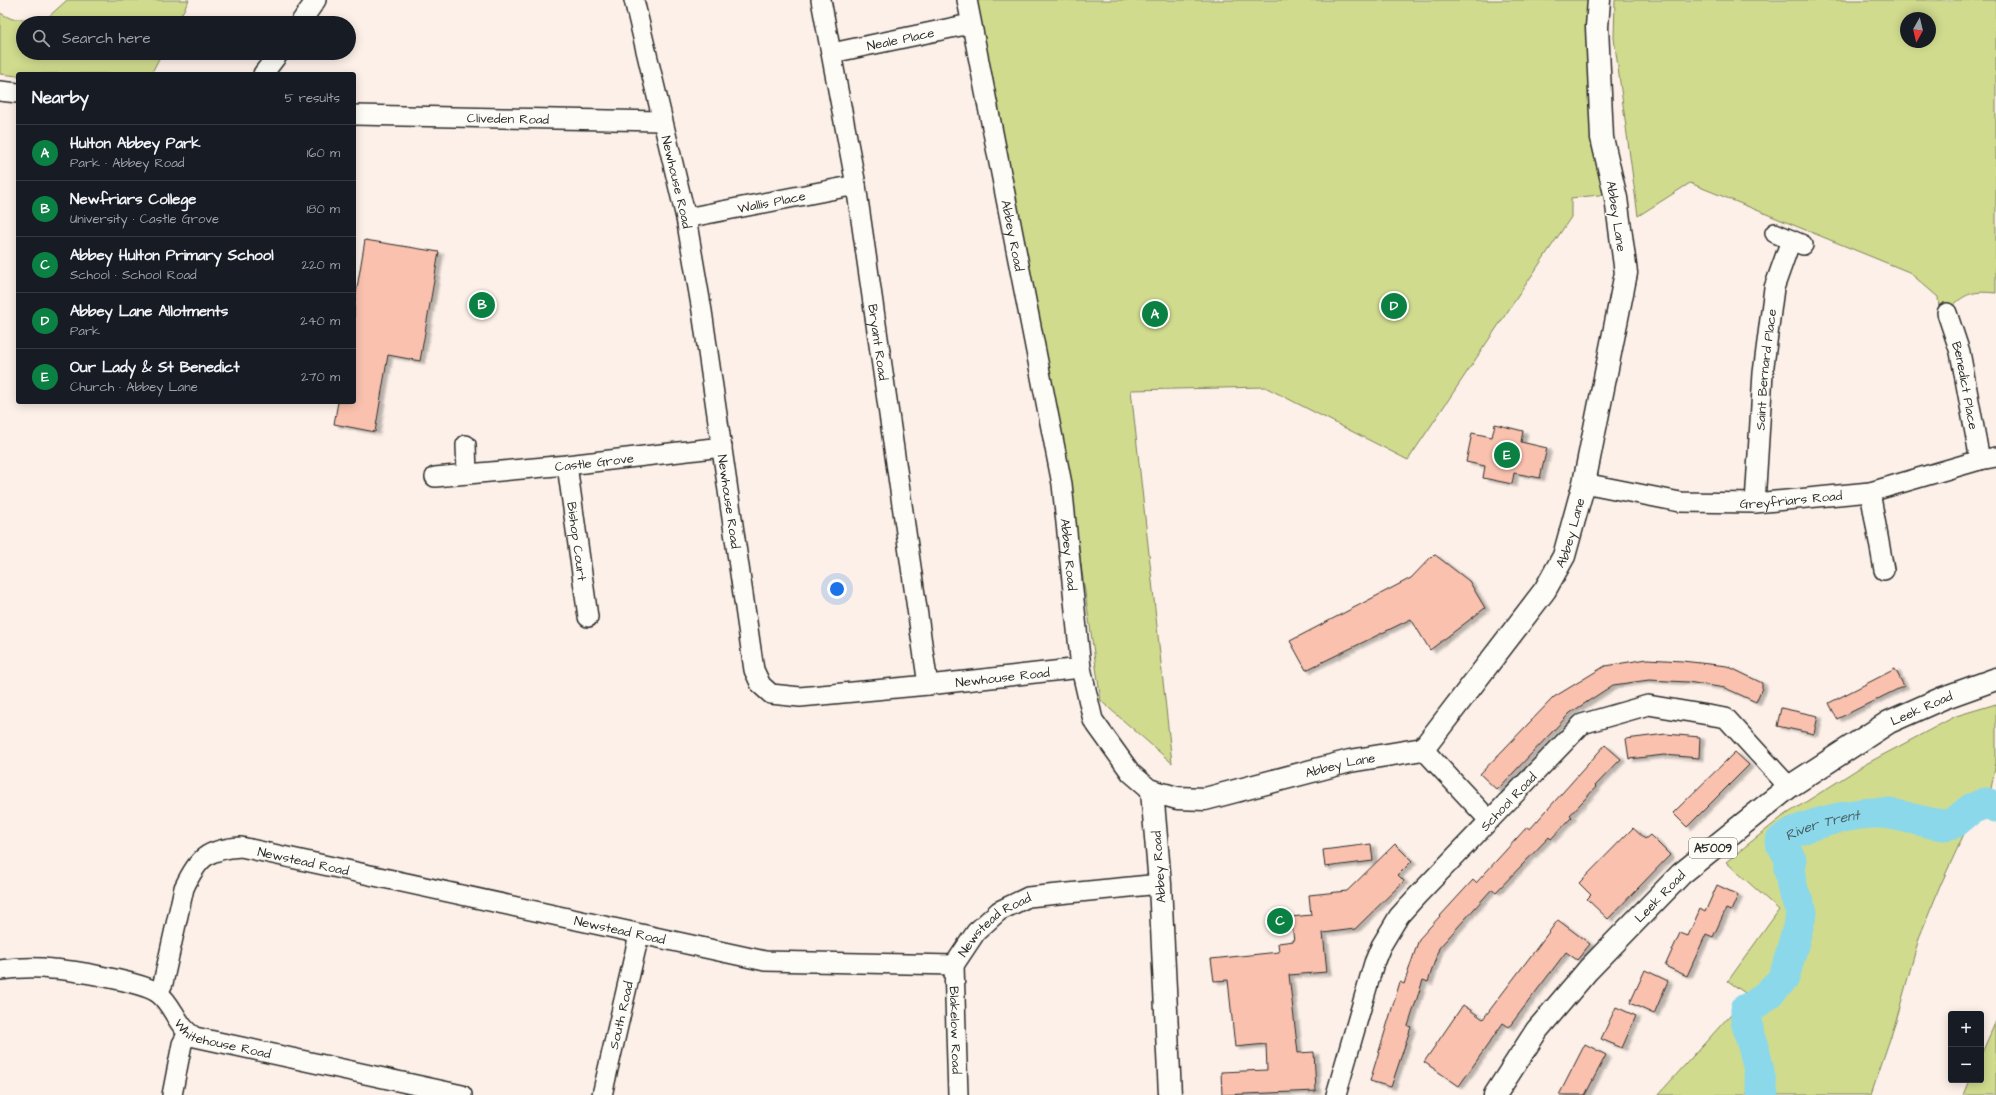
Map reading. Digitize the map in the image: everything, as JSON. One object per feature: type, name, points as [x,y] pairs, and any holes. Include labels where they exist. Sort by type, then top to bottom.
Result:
[{"type":"street","points":[[305,16],[316,0]]},
{"type":"street","name":"Newhouse Road","points":[[634,0],[686,218],[722,447],[754,670],[761,685],[772,694],[800,697],[928,685],[1081,668]]},
{"type":"street","name":"Bryant Road","points":[[821,0],[856,185],[928,685]]},
{"type":"street","name":"Abbey Road","points":[[967,0],[970,24],[1015,239],[1062,484],[1081,668],[1093,720],[1131,773],[1152,791],[1160,884],[1170,1095]]},
{"type":"street","name":"Abbey Lane","points":[[1152,791],[1177,798],[1205,798],[1350,761],[1423,749],[1545,590],[1564,556],[1584,483],[1626,273],[1616,198],[1602,138],[1597,27],[1599,0]]},
{"type":"street","name":"Neale Place","points":[[832,53],[970,24]]},
{"type":"street","points":[[265,72],[274,60]]},
{"type":"street","points":[[0,91],[16,93]]},
{"type":"street","name":"Cliveden Road","points":[[356,115],[662,122]]},
{"type":"street","name":"Wallis Place","points":[[686,218],[856,185]]},
{"type":"street","name":"Saint Bernard Place","points":[[1755,503],[1765,357],[1774,288],[1790,239]]},
{"type":"street","name":"Benedict Place","points":[[1947,313],[1960,352],[1988,459]]},
{"type":"street","points":[[466,445],[467,474]]},
{"type":"street","name":"Castle Grove","points":[[434,477],[566,465],[722,447]]},
{"type":"street","name":"Greyfriars Road","points":[[1584,483],[1680,502],[1755,503],[1870,492],[1988,459]]},
{"type":"street","name":"Bishop Court","points":[[566,465],[588,617]]},
{"type":"street","points":[[1870,492],[1884,570]]},
{"type":"street","name":"Leek Road","points":[[1495,1095],[1537,1030],[1588,970],[1681,874],[1789,787],[1889,722],[1943,698],[1996,679]]},
{"type":"street","name":"School Road","points":[[1336,1095],[1374,964],[1388,931],[1398,916],[1582,724],[1648,705],[1726,718],[1789,787]]},
{"type":"street","points":[[1423,749],[1489,820]]},
{"type":"street","name":"Newstead Road","points":[[158,993],[163,983],[184,888],[188,879],[207,854],[223,848],[241,847],[639,935],[765,961],[954,965],[976,932],[999,911],[1028,897],[1160,884]]},
{"type":"street","name":"South Road","points":[[602,1095],[639,935]]},
{"type":"street","name":"Blakelow Road","points":[[954,965],[958,1095]]},
{"type":"street","name":"Whitehouse Road","points":[[0,970],[52,969],[142,985],[158,993],[170,1004],[188,1033],[241,1048],[462,1095]]},
{"type":"street","points":[[172,1095],[182,1044],[188,1033]]},
{"type":"green space","points":[[67,0],[189,0],[181,16],[49,16]]},
{"type":"green space","points":[[972,0],[1595,0],[1608,194],[1571,198],[1571,217],[1408,460],[1265,387],[1131,390],[1172,763],[1101,701],[1069,483]]},
{"type":"green space","points":[[1615,0],[1996,0],[1996,293],[1982,292],[1971,294],[1961,299],[1950,308],[1939,308],[1938,297],[1909,272],[1690,183],[1638,216],[1614,38]]},
{"type":"green space","points":[[0,13],[12,19],[16,19],[16,60],[158,60],[152,72],[16,72],[16,76],[0,74]]},
{"type":"green space","points":[[1996,704],[1996,763],[1990,794],[1996,797],[1995,817],[1981,819],[1964,834],[1941,884],[1919,938],[1896,1021],[1871,1095],[1658,1095],[1748,995],[1728,981],[1779,910],[1726,862],[1782,817],[1864,765],[1956,716]]},
{"type":"green space","points":[[1996,1021],[1996,1095],[1964,1095],[1969,1083],[1984,1083],[1984,1048]]},
{"type":"building","points":[[365,240],[439,252],[420,361],[388,355],[375,432],[334,424],[338,404],[356,404],[356,294]]},
{"type":"building","points":[[1495,424],[1523,431],[1521,442],[1547,448],[1540,478],[1514,473],[1512,484],[1483,478],[1485,466],[1466,462],[1472,433],[1492,437]]},
{"type":"building","points":[[1434,554],[1469,581],[1485,608],[1430,650],[1411,619],[1306,670],[1290,641],[1411,578]]},
{"type":"building","points":[[1647,659],[1727,666],[1762,683],[1762,688],[1756,702],[1725,688],[1688,682],[1649,680],[1613,685],[1570,713],[1497,790],[1480,774],[1554,697],[1605,666]]},
{"type":"building","points":[[1895,669],[1904,686],[1837,719],[1829,703]]},
{"type":"building","points":[[1781,708],[1818,716],[1814,734],[1777,726]]},
{"type":"building","points":[[1666,734],[1700,737],[1699,758],[1664,755],[1629,759],[1626,739]]},
{"type":"building","points":[[1605,745],[1621,759],[1595,786],[1596,787],[1570,815],[1572,817],[1551,839],[1549,837],[1496,892],[1492,889],[1439,948],[1428,982],[1423,980],[1408,1026],[1411,1027],[1391,1087],[1370,1081],[1400,982],[1404,984],[1419,939],[1473,880],[1476,883],[1527,827],[1530,829]]},
{"type":"building","points":[[1735,752],[1749,765],[1687,827],[1673,813]]},
{"type":"building","points":[[1633,828],[1645,839],[1650,835],[1670,855],[1608,919],[1587,899],[1591,895],[1579,883]]},
{"type":"building","points":[[1371,844],[1373,861],[1325,867],[1323,850]]},
{"type":"building","points":[[1395,844],[1412,861],[1398,875],[1404,881],[1355,929],[1323,933],[1327,972],[1289,975],[1298,1053],[1314,1052],[1316,1091],[1222,1095],[1221,1072],[1267,1070],[1266,1044],[1235,1047],[1228,980],[1214,981],[1211,959],[1279,952],[1278,943],[1294,941],[1291,917],[1311,915],[1309,895],[1347,891]]},
{"type":"building","points":[[1717,885],[1738,895],[1731,911],[1726,909],[1713,937],[1706,934],[1687,976],[1665,966],[1680,933],[1688,936],[1700,909],[1705,912]]},
{"type":"building","points":[[1558,920],[1590,944],[1577,960],[1566,952],[1509,1027],[1503,1023],[1459,1086],[1424,1062],[1463,1005],[1483,1019]]},
{"type":"building","points":[[1645,970],[1668,981],[1654,1014],[1630,1003]]},
{"type":"building","points":[[1616,1007],[1636,1016],[1622,1048],[1601,1039]]},
{"type":"building","points":[[1585,1044],[1606,1055],[1585,1095],[1559,1095]]},
{"type":"waterway","name":"River Trent","points":[[1763,1095],[1757,1061],[1746,1021],[1746,1009],[1755,1005],[1784,978],[1802,912],[1793,890],[1789,869],[1791,860],[1780,842],[1787,836],[1826,821],[1868,813],[1886,813],[1944,825],[1954,823],[1971,809],[1986,803],[1996,807]]},
{"type":"place","name":"Newfriars College","points":[[482,305]]},
{"type":"place","name":"Abbey Lane Allotments","points":[[1394,306]]},
{"type":"place","name":"Hulton Abbey Park","points":[[1155,314]]},
{"type":"place","name":"Our Lady & St Benedict","points":[[1507,455]]},
{"type":"place","name":"Abbey Hulton Primary School","points":[[1280,921]]}]
